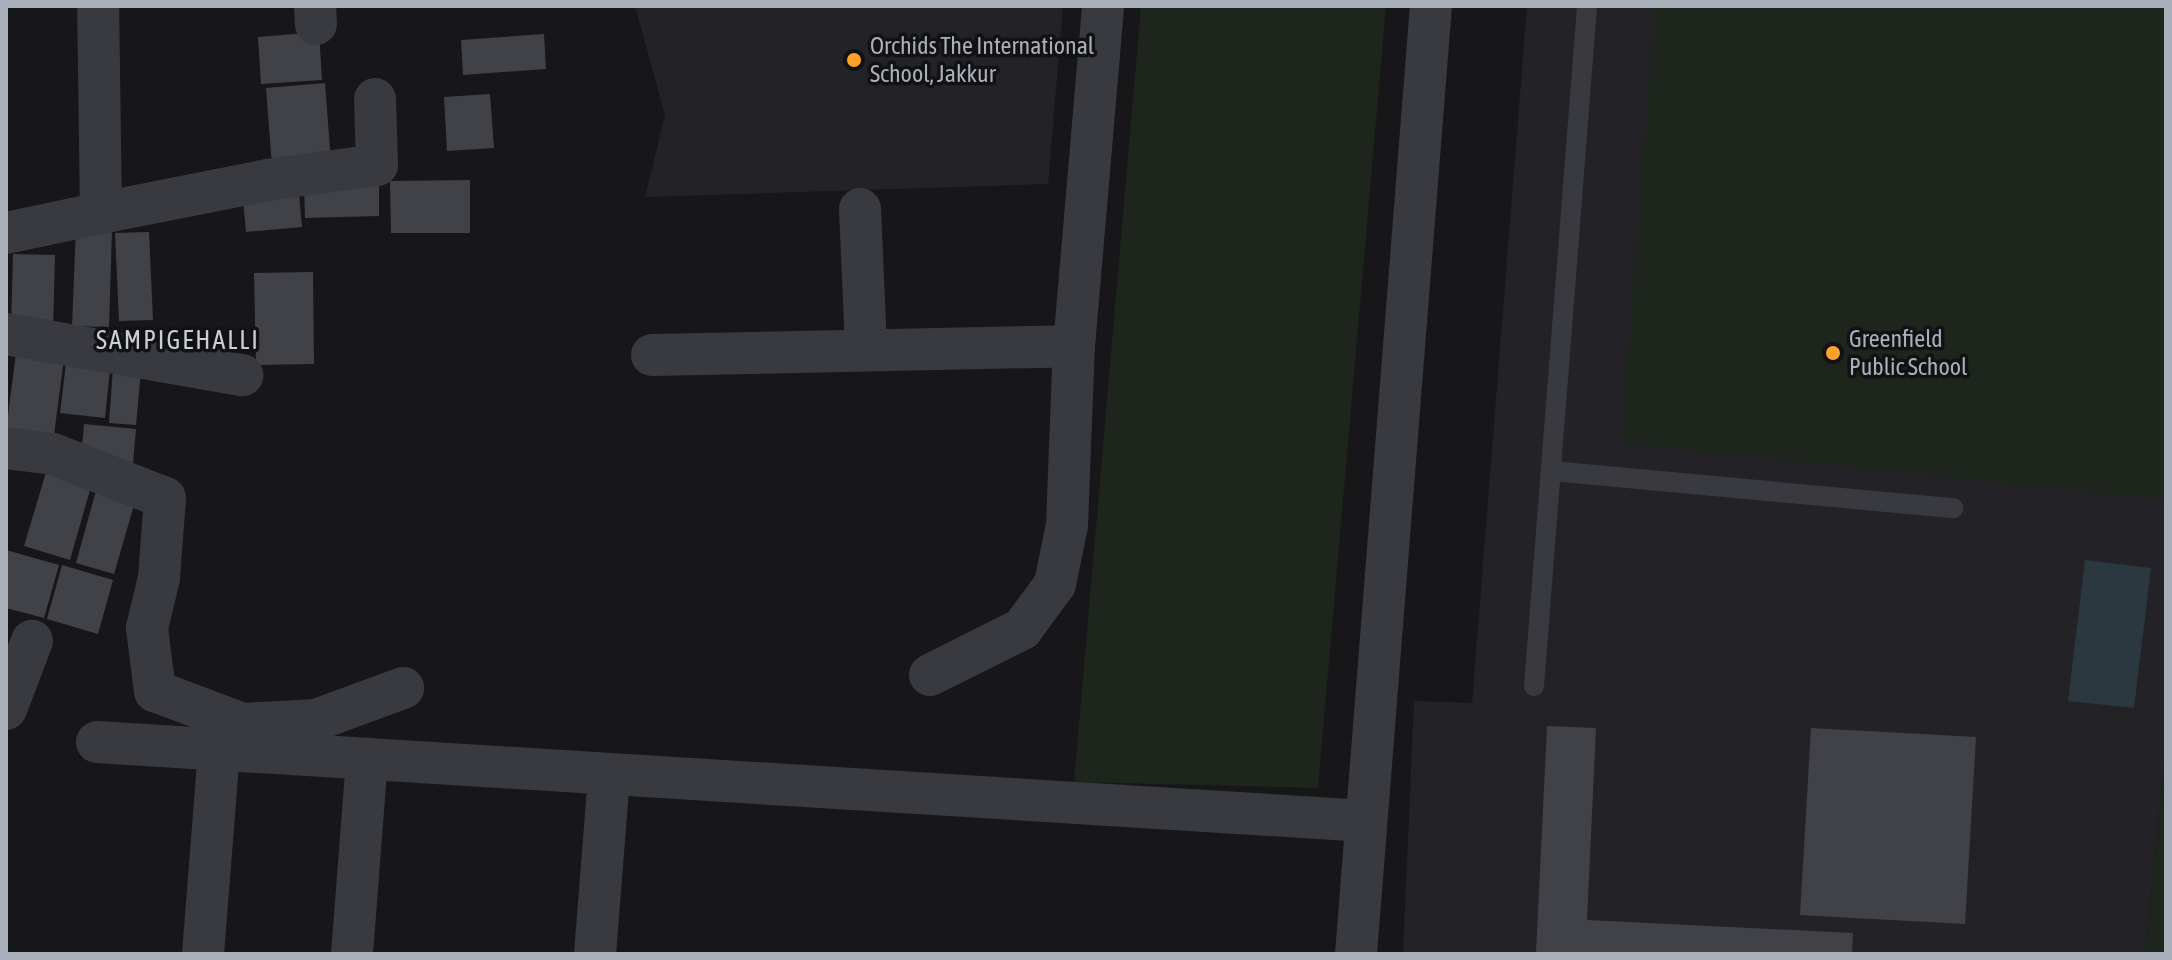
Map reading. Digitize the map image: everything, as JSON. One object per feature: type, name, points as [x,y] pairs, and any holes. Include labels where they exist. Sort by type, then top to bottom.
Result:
[{"type":"street","points":[[98,6],[101,213]]},
{"type":"street","points":[[930,675],[1022,629],[1055,584],[1067,525],[1074,346],[1103,6]]},
{"type":"street","points":[[1356,954],[1431,6]]},
{"type":"street","points":[[6,233],[267,180],[377,165],[375,99]]},
{"type":"street","points":[[860,209],[866,348]]},
{"type":"street","points":[[6,334],[242,375]]},
{"type":"street","points":[[652,355],[866,348],[1074,346]]},
{"type":"street","points":[[6,448],[53,454],[165,498],[159,578],[147,628],[155,691],[243,724],[316,720],[403,688]]},
{"type":"street","points":[[6,709],[32,641]]},
{"type":"street","points":[[97,742],[1366,821]]},
{"type":"street","points":[[203,954],[219,750]]},
{"type":"street","points":[[352,954],[367,759]]},
{"type":"street","points":[[595,954],[609,775]]},
{"type":"lane","points":[[1534,686],[1587,6]]},
{"type":"lane","points":[[1552,471],[1953,508]]},
{"type":"shaded area","name":"Orchids The International School, Jakkur","points":[[635,6],[1063,6],[1048,184],[645,197],[665,115]]},
{"type":"shaded area","points":[[1141,6],[1386,6],[1318,788],[1074,782]]},
{"type":"shaded area","name":"Greenfield Public School","points":[[1527,6],[2166,6],[2166,743],[2145,954],[1403,954],[1414,701],[1472,703]]},
{"type":"shaded area","points":[[1655,6],[2166,6],[2166,500],[1621,443]]},
{"type":"shaded area","points":[[2085,560],[2151,568],[2134,708],[2068,701]]},
{"type":"shaded area","points":[[2166,743],[2166,954],[2145,954]]},
{"type":"building","points":[[319,32],[322,80],[261,84],[258,37]]},
{"type":"building","points":[[544,34],[546,69],[463,75],[461,40]]},
{"type":"building","points":[[325,83],[331,162],[272,166],[266,88]]},
{"type":"building","points":[[490,94],[494,148],[447,151],[444,97]]},
{"type":"building","points":[[470,180],[470,233],[391,233],[390,181]]},
{"type":"building","points":[[298,183],[302,227],[246,232],[242,188]]},
{"type":"building","points":[[379,183],[379,216],[305,218],[304,185]]},
{"type":"building","points":[[76,228],[112,229],[109,327],[72,326]]},
{"type":"building","points":[[149,232],[153,320],[119,321],[115,233]]},
{"type":"building","points":[[13,254],[55,255],[53,329],[11,328]]},
{"type":"building","points":[[313,272],[314,364],[256,365],[254,273]]},
{"type":"building","points":[[16,353],[64,358],[53,443],[6,431]]},
{"type":"building","points":[[66,363],[110,369],[105,418],[60,413]]},
{"type":"building","points":[[113,368],[141,371],[136,425],[109,423]]},
{"type":"building","points":[[84,424],[136,429],[133,463],[81,458]]},
{"type":"building","points":[[47,469],[92,483],[70,560],[24,546]]},
{"type":"building","points":[[97,487],[136,498],[114,574],[76,563]]},
{"type":"building","points":[[6,550],[59,565],[44,618],[6,608]]},
{"type":"building","points":[[62,565],[113,580],[98,634],[47,619]]},
{"type":"building","points":[[1547,726],[1596,728],[1587,920],[1853,933],[1852,954],[1536,954]]},
{"type":"building","points":[[1811,728],[1976,737],[1965,924],[1800,915]]},
{"type":"place","name":"Orchids The International School, Jakkur","points":[[854,60]]},
{"type":"place","name":"Greenfield Public School","points":[[1833,353]]},
{"type":"district","name":"SAMPIGEHALLI","points":[[178,341]]}]
